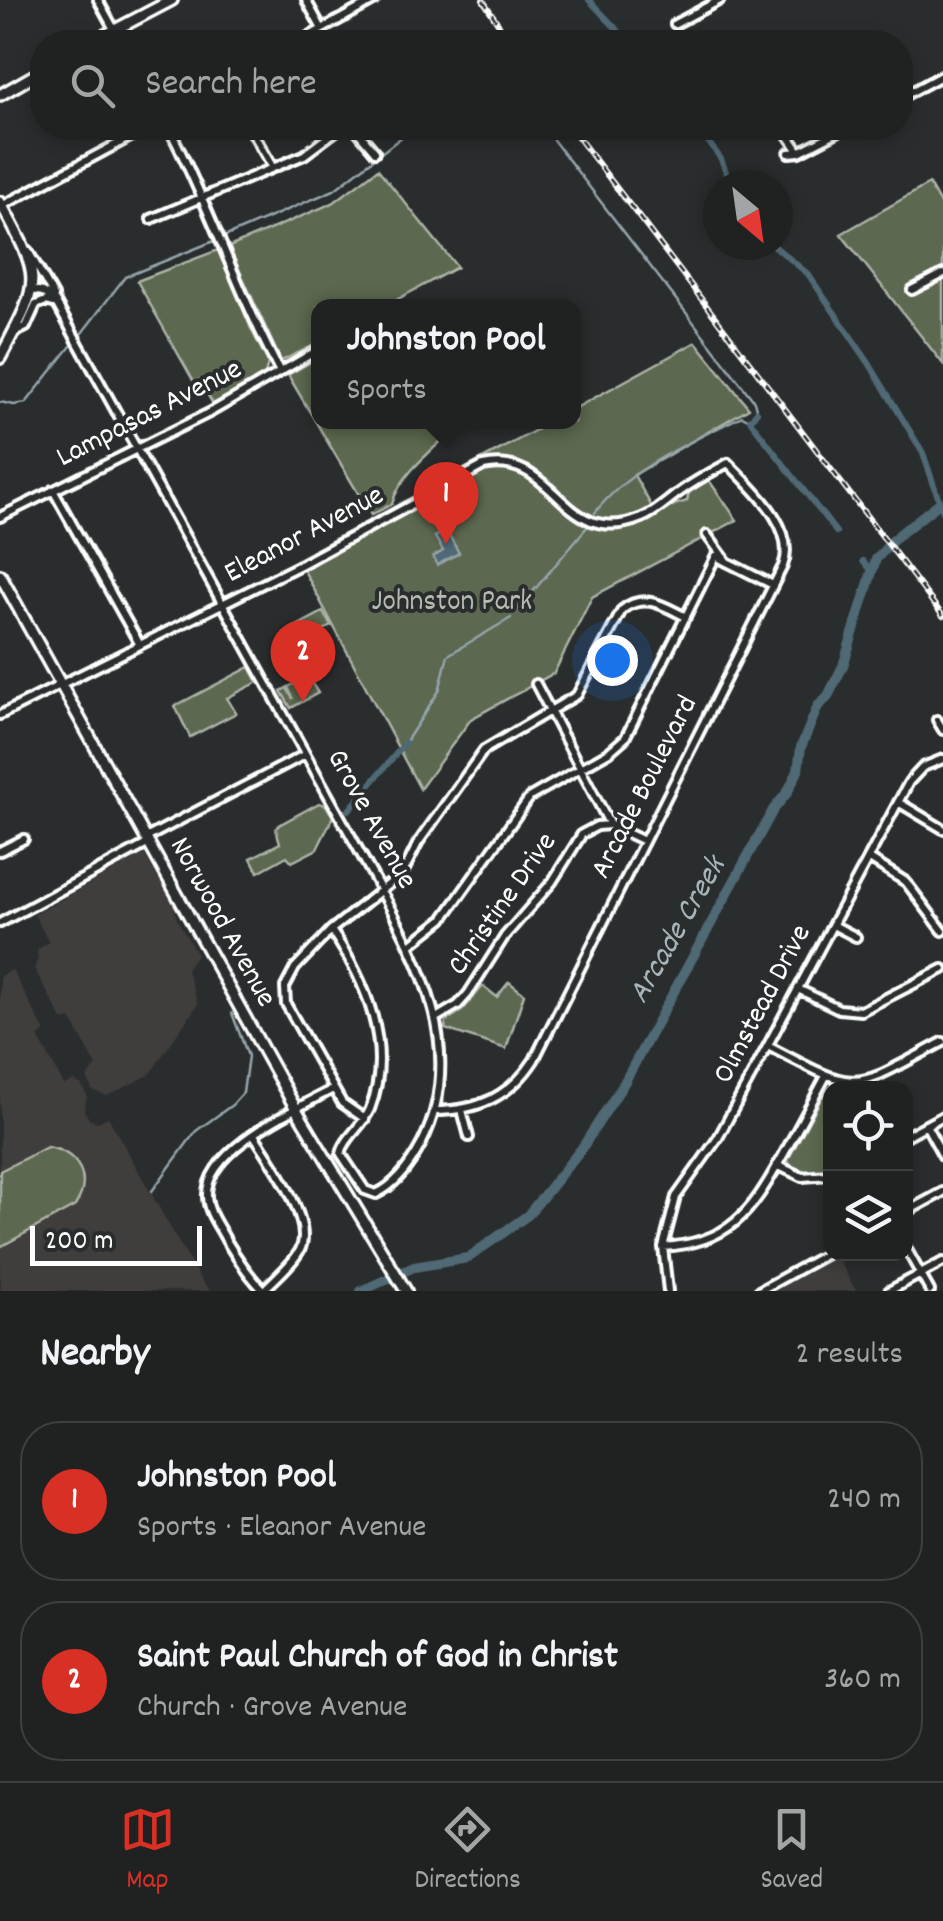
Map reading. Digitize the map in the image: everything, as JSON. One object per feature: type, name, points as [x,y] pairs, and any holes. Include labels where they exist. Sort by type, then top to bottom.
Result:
[{"type":"main road","points":[[116,30],[172,0]]},
{"type":"main road","points":[[0,95],[30,78]]},
{"type":"main road","name":"Grove Avenue","points":[[1,205],[33,270],[32,290]]},
{"type":"main road","points":[[0,358],[32,290]]},
{"type":"main road","name":"Norwood Avenue","points":[[0,575],[296,1109],[406,1291]]},
{"type":"street","points":[[98,0],[113,30]]},
{"type":"street","points":[[306,0],[322,29],[375,0]]},
{"type":"street","points":[[675,24],[720,0]]},
{"type":"street","points":[[913,91],[943,75]]},
{"type":"street","points":[[1,205],[124,140]]},
{"type":"street","points":[[175,140],[280,372]]},
{"type":"street","points":[[257,140],[273,168]]},
{"type":"street","points":[[151,219],[308,153],[325,140]]},
{"type":"street","points":[[365,140],[375,152]]},
{"type":"street","points":[[791,140],[799,152]]},
{"type":"street","points":[[788,153],[822,140]]},
{"type":"street","name":"Grove Avenue","points":[[24,246],[410,945],[426,980],[436,1018],[440,1072],[434,1111]]},
{"type":"street","points":[[912,290],[943,274]]},
{"type":"street","name":"Grove Avenue","points":[[32,290],[50,296],[58,306]]},
{"type":"street","points":[[14,333],[26,327],[40,302],[58,306]]},
{"type":"street","name":"Lampasas Avenue","points":[[0,517],[217,409],[311,354]]},
{"type":"street","name":"Eleanor Avenue","points":[[0,715],[222,605],[483,466],[499,462],[530,471],[563,505],[609,524],[643,518],[728,463]]},
{"type":"street","name":"Arcade Boulevard","points":[[434,1111],[462,1110],[497,1098],[528,1069],[786,558],[784,534],[728,463]]},
{"type":"street","points":[[54,490],[140,645]]},
{"type":"street","points":[[708,535],[727,562]]},
{"type":"street","points":[[410,945],[443,919],[530,797],[613,750],[625,738],[716,556],[773,585]]},
{"type":"street","points":[[365,1119],[347,1109],[333,1088],[284,996],[295,968],[331,930],[403,873],[418,843],[484,750],[580,692],[625,607],[636,601],[650,601],[686,617]]},
{"type":"street","points":[[536,684],[610,826],[644,841]]},
{"type":"street","points":[[937,720],[943,730]]},
{"type":"street","points":[[0,923],[304,754]]},
{"type":"street","name":"Olmstead Drive","points":[[668,1291],[663,1248],[676,1197],[718,1138],[898,802],[917,772],[943,759]]},
{"type":"street","points":[[898,802],[943,828]]},
{"type":"street","name":"Christine Drive","points":[[436,1018],[468,994],[498,946],[552,882],[582,834],[597,826],[610,826]]},
{"type":"street","points":[[0,851],[24,839]]},
{"type":"street","points":[[868,858],[906,882],[943,931]]},
{"type":"street","points":[[832,924],[856,937]]},
{"type":"street","points":[[331,930],[362,986],[376,1027],[378,1070],[365,1119],[342,1147],[342,1160],[365,1190],[379,1194],[410,1162],[434,1111]]},
{"type":"street","points":[[798,989],[839,1010],[861,1011],[943,969]]},
{"type":"street","points":[[768,1046],[844,1082],[867,1081],[943,1042]]},
{"type":"street","points":[[663,1248],[700,1242],[730,1227],[755,1204],[826,1076]]},
{"type":"street","points":[[254,1135],[286,1185],[303,1237],[296,1255],[263,1291],[238,1260],[212,1214],[208,1183],[215,1168],[254,1135],[333,1088]]},
{"type":"street","points":[[462,1110],[469,1137]]},
{"type":"street","points":[[913,1132],[943,1116]]},
{"type":"street","points":[[926,1125],[943,1156]]},
{"type":"street","points":[[777,1165],[802,1177],[823,1175]]},
{"type":"street","points":[[913,1208],[943,1192]]},
{"type":"street","points":[[759,1291],[823,1256]]},
{"type":"street","points":[[913,1261],[930,1291]]},
{"type":"street","points":[[889,1291],[943,1262]]},
{"type":"shaded area","points":[[144,854],[197,955],[186,968],[198,1004],[149,1075],[107,1096],[92,1090],[87,1077],[97,1066],[71,1019],[63,1021],[34,968],[37,950],[49,942],[34,915]]},
{"type":"shaded area","points":[[12,970],[45,1032],[38,1037],[64,1085],[73,1081],[81,1084],[87,1096],[84,1111],[90,1120],[98,1122],[108,1117],[183,1250],[211,1291],[0,1291],[0,976]]},
{"type":"shaded area","points":[[825,1261],[839,1261],[856,1291],[769,1291]]},
{"type":"green space","points":[[378,169],[457,267],[398,299],[311,299],[311,346],[281,361],[229,247],[333,203]]},
{"type":"green space","points":[[929,184],[943,209],[943,364],[841,234]]},
{"type":"green space","points":[[218,250],[268,362],[265,375],[213,404],[199,380],[194,382],[137,281]]},
{"type":"green space","name":"Johnston Park","points":[[696,342],[749,408],[634,475],[657,516],[687,501],[689,491],[708,479],[737,520],[592,597],[554,673],[471,719],[420,789],[298,559],[538,429],[581,429],[581,405]]},
{"type":"green space","points":[[311,362],[311,414],[288,375]]},
{"type":"green space","points":[[320,429],[454,429],[412,470],[392,504],[371,515]]},
{"type":"green space","points":[[323,612],[331,626],[299,642],[293,628]]},
{"type":"green space","points":[[250,667],[258,682],[227,698],[236,713],[190,737],[175,706]]},
{"type":"green space","points":[[308,677],[318,693],[291,708],[281,691],[287,688],[293,699],[288,687]]},
{"type":"green space","points":[[319,803],[326,805],[333,817],[317,849],[292,862],[287,856],[258,872],[251,858],[280,843],[276,829],[279,825]]},
{"type":"green space","points":[[509,982],[524,994],[506,1049],[445,1029],[446,1021],[463,1010],[483,986],[497,997]]},
{"type":"green space","points":[[822,1097],[823,1171],[810,1172],[790,1165],[788,1160]]},
{"type":"green space","points":[[47,1147],[74,1160],[82,1176],[80,1196],[75,1206],[0,1247],[0,1171]]},
{"type":"water","points":[[446,530],[459,553],[437,565],[433,557],[443,551],[435,537]]},
{"type":"waterway","points":[[589,0],[618,30]]},
{"type":"waterway","points":[[224,237],[334,190],[398,140]]},
{"type":"waterway","points":[[553,140],[754,401],[757,412]]},
{"type":"waterway","points":[[707,140],[725,170]]},
{"type":"waterway","points":[[82,333],[125,277],[214,241]]},
{"type":"waterway","points":[[791,260],[808,274],[869,363],[923,453],[943,512]]},
{"type":"waterway","points":[[0,402],[26,403],[71,346]]},
{"type":"waterway","points":[[757,412],[750,420],[836,532]]},
{"type":"waterway","points":[[595,513],[643,469],[742,416],[750,420]]},
{"type":"waterway","name":"Arcade Creek","points":[[361,1291],[414,1267],[468,1258],[528,1215],[582,1148],[624,1083],[798,771],[801,747],[818,706],[827,698],[843,666],[876,559],[896,537],[938,504]]},
{"type":"waterway","points":[[515,613],[587,527]]},
{"type":"waterway","points":[[863,561],[871,570]]},
{"type":"waterway","points":[[405,743],[439,691],[448,655],[511,618]]},
{"type":"waterway","points":[[349,810],[405,743]]},
{"type":"waterway","points":[[152,1191],[196,1131],[243,1093],[248,1056],[232,1013]]},
{"type":"railway","points":[[483,0],[502,30]]},
{"type":"railway","points":[[580,140],[943,616]]},
{"type":"place","name":"Johnston Pool","points":[[446,544]]},
{"type":"place","name":"Saint Paul Church of God in Christ","points":[[303,702]]}]
